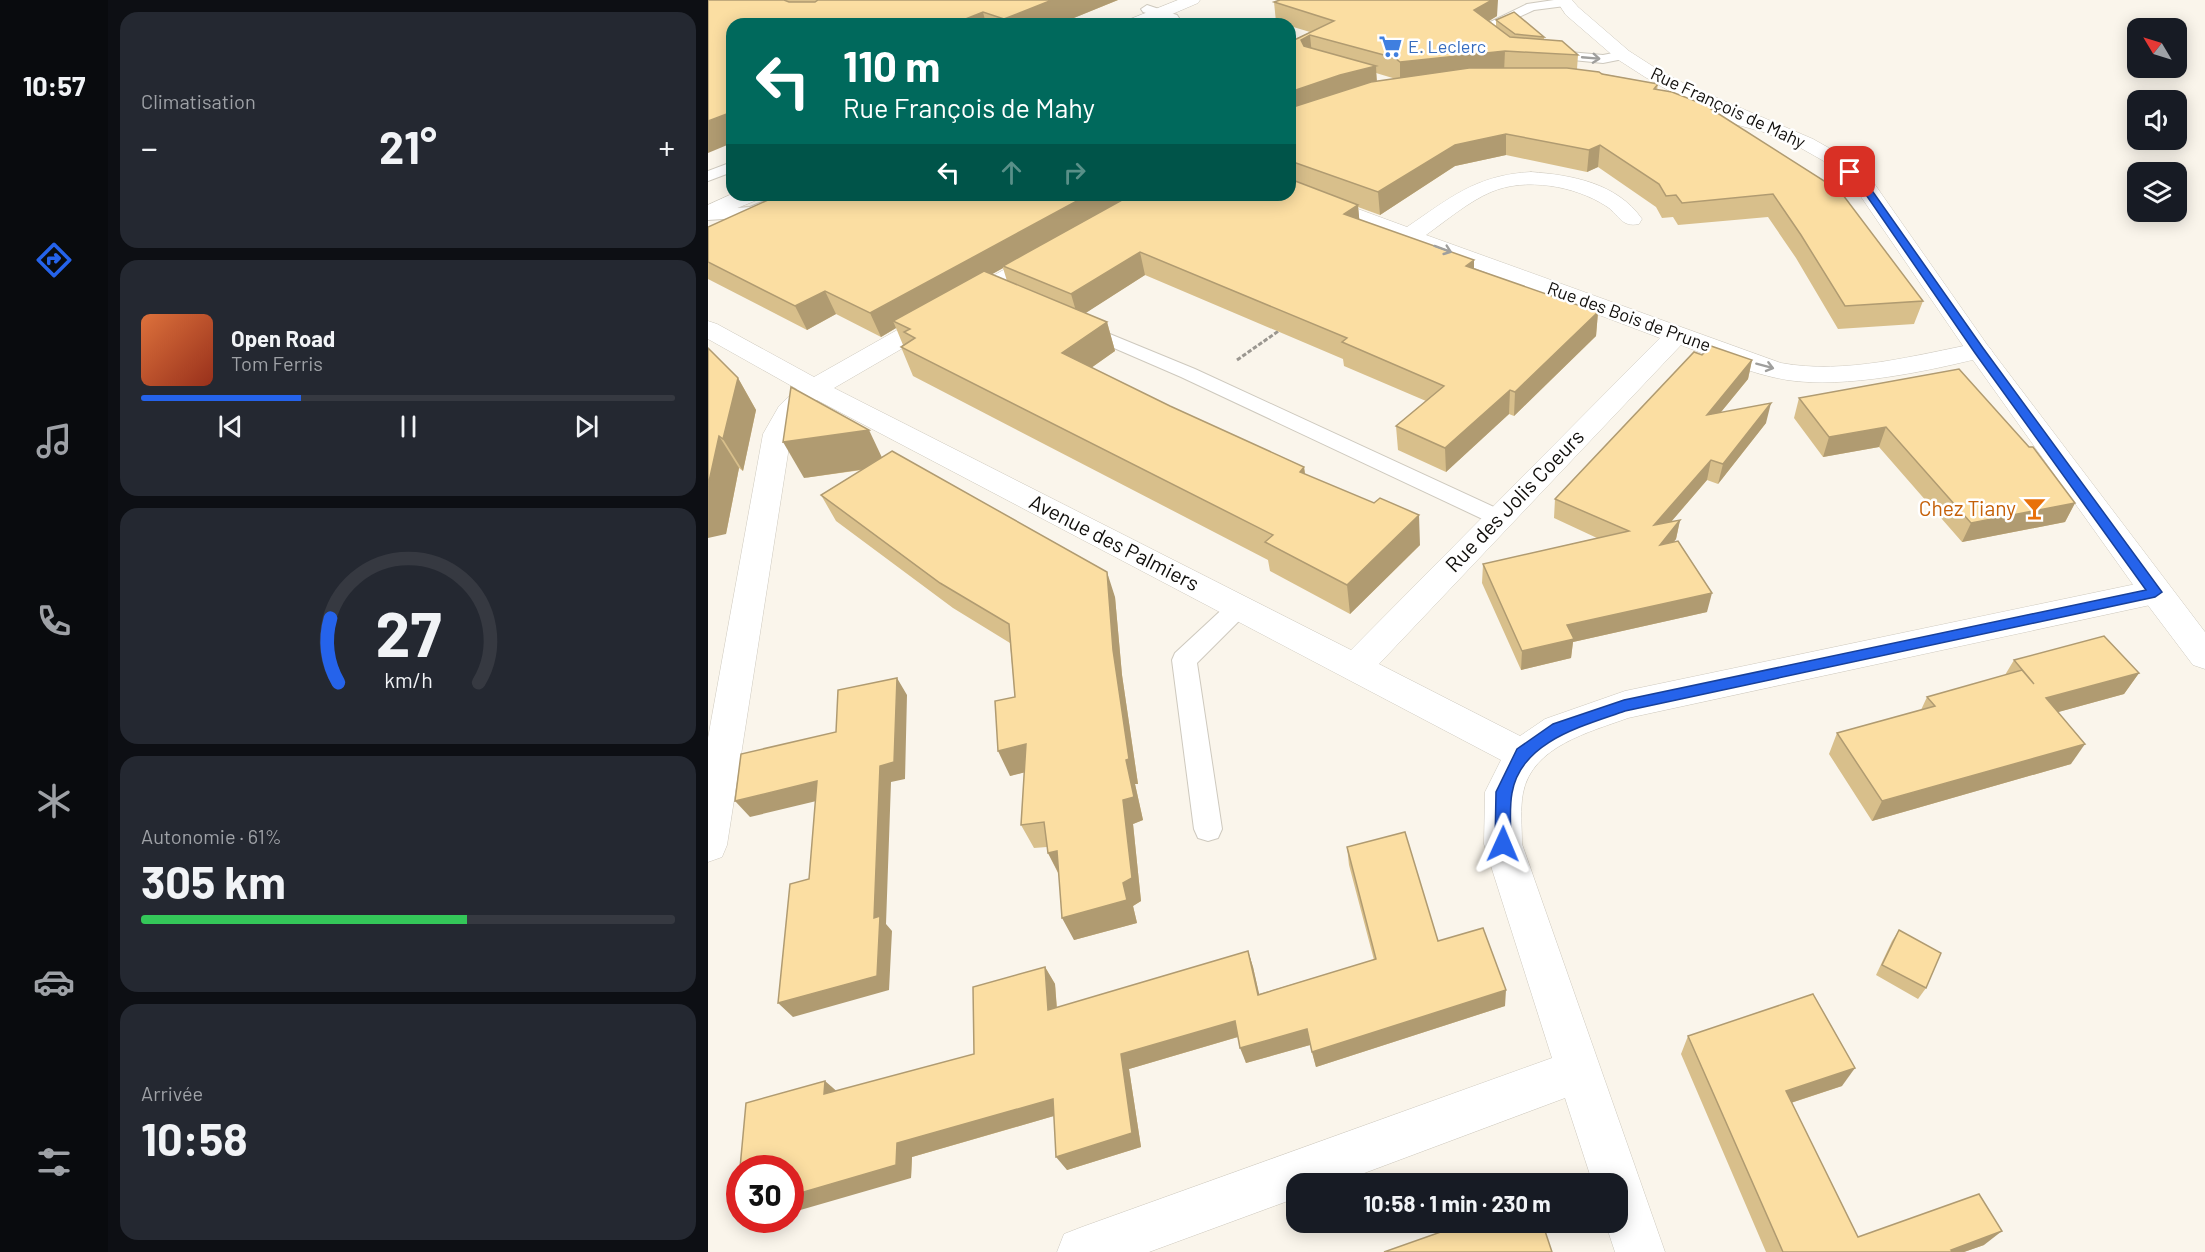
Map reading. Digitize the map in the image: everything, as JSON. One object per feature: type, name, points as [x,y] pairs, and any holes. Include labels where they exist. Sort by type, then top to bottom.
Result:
[{"type":"street","points":[[1139,18],[1192,0]]},
{"type":"street","name":"Rue François de Mahy","points":[[1565,1],[1572,11],[1623,55],[1680,89],[1806,143],[1836,160],[1863,184],[1979,351],[2155,592],[2205,656]]},
{"type":"street","points":[[1652,96],[1767,127]]},
{"type":"street","points":[[1409,236],[1484,187],[1523,179],[1554,180],[1590,190],[1616,202],[1631,219]]},
{"type":"street","points":[[708,194],[726,186]]},
{"type":"street","name":"Rue des Bois de Prune","points":[[1296,194],[1763,367],[1798,373],[1858,372],[1979,351]]},
{"type":"street","points":[[708,214],[736,201]]},
{"type":"street","points":[[708,845],[777,434],[789,412],[814,387],[1000,293],[1061,247]]},
{"type":"street","name":"Avenue des Palmiers","points":[[708,329],[814,387],[1522,754]]},
{"type":"street","name":"Rue des Jolis Coeurs","points":[[1354,668],[1677,335]]},
{"type":"street","points":[[1613,1173],[1503,844],[1504,792],[1522,754],[1558,729],[1624,705],[2155,592]]},
{"type":"street","points":[[1082,1252],[1579,1071]]},
{"type":"street","points":[[1628,1217],[1640,1252]]},
{"type":"lane","points":[[1511,51],[1482,29],[1531,7],[1565,1]]},
{"type":"lane","points":[[1534,53],[1603,59],[1623,55]]},
{"type":"lane","points":[[708,177],[726,170]]},
{"type":"lane","points":[[708,214],[753,212],[778,201]]},
{"type":"lane","points":[[1062,319],[1207,382],[1499,518]]},
{"type":"lane","points":[[1208,829],[1184,660],[1238,608]]},
{"type":"path","points":[[1207,382],[1284,326]]},
{"type":"building","points":[[708,0],[815,2],[818,0],[1052,0],[1007,18],[983,12],[968,18],[726,18],[726,114],[708,121]]},
{"type":"building","points":[[1280,0],[1492,0],[1474,10],[1510,37],[1562,41],[1578,55],[1505,51],[1400,62],[1395,58],[1310,35],[1301,40],[1304,46],[1376,66],[1296,90],[1296,39],[1334,21],[1274,2]]},
{"type":"building","points":[[1514,12],[1544,37],[1515,34],[1496,20]]},
{"type":"building","points":[[1469,68],[1567,68],[1658,84],[1654,89],[1672,92],[1713,108],[1711,109],[1840,191],[1923,301],[1845,306],[1773,194],[1682,203],[1676,195],[1666,196],[1659,184],[1600,145],[1589,150],[1506,134],[1455,145],[1378,192],[1296,163],[1296,106],[1371,82]]},
{"type":"building","points":[[1296,181],[1358,205],[1344,214],[1474,260],[1466,266],[1598,312],[1515,392],[1510,390],[1445,448],[1396,426],[1444,386],[1342,342],[1347,338],[1140,252],[1071,294],[1003,266],[1120,201],[1296,201]]},
{"type":"building","points":[[766,201],[1077,201],[870,313],[825,291],[795,306],[708,262],[708,227]]},
{"type":"building","points":[[984,271],[1107,322],[1062,353],[1170,406],[1304,467],[1300,472],[1374,503],[1380,498],[1419,515],[1347,585],[1265,542],[1273,535],[901,347],[915,338],[904,332],[910,329],[893,321]]},
{"type":"building","points":[[1711,346],[1752,360],[1707,415],[1771,403],[1723,464],[1711,460],[1654,525],[1680,520],[1660,545],[1678,541],[1712,593],[1567,625],[1574,639],[1522,651],[1483,564],[1629,531],[1555,499],[1694,352],[1702,355]]},
{"type":"building","points":[[708,348],[738,378],[723,439],[719,436],[708,486]]},
{"type":"building","points":[[1959,369],[2029,447],[2033,447],[2075,503],[1971,523],[1886,427],[1829,437],[1799,398]]},
{"type":"building","points":[[791,387],[869,430],[783,442]]},
{"type":"building","points":[[892,451],[1107,572],[1113,650],[1129,759],[1126,760],[1134,797],[1123,800],[1132,878],[1123,883],[1127,900],[1062,918],[1057,851],[1048,853],[1044,822],[1021,825],[1026,744],[998,751],[995,701],[1015,697],[1009,624],[940,583],[821,495]]},
{"type":"building","points":[[2104,636],[2139,673],[2046,698],[2085,744],[1882,801],[1837,733],[1935,706],[1927,697],[2022,670],[2034,684],[2014,660]]},
{"type":"building","points":[[897,678],[894,762],[880,766],[874,918],[880,916],[877,976],[778,1003],[790,884],[809,879],[817,781],[735,801],[741,754],[836,732],[838,690]]},
{"type":"building","points":[[1405,832],[1438,941],[1483,928],[1506,990],[1312,1052],[1307,1029],[1240,1048],[1235,1021],[1121,1054],[1132,1133],[1056,1157],[1053,1099],[897,1143],[896,1165],[804,1192],[804,1155],[741,1155],[746,1103],[825,1081],[824,1094],[974,1054],[973,987],[1045,967],[1048,1010],[1248,951],[1258,995],[1376,959],[1347,847]]},
{"type":"building","points":[[1899,930],[1941,953],[1926,988],[1882,965]]},
{"type":"building","points":[[1813,994],[1855,1068],[1786,1091],[1858,1237],[1979,1194],[2002,1231],[1951,1250],[1953,1252],[1783,1252],[1688,1036]]},
{"type":"building","points":[[1438,1233],[1546,1233],[1552,1252],[1384,1252]]},
{"type":"place","name":"E. Leclerc","points":[[1390,47]]},
{"type":"place","name":"Chez Tiany","points":[[2034,509]]},
{"type":"route","points":[[1503,844],[1504,792],[1522,754],[1558,729],[1624,705],[2155,592],[1979,351],[1863,184],[1850,172]]}]
